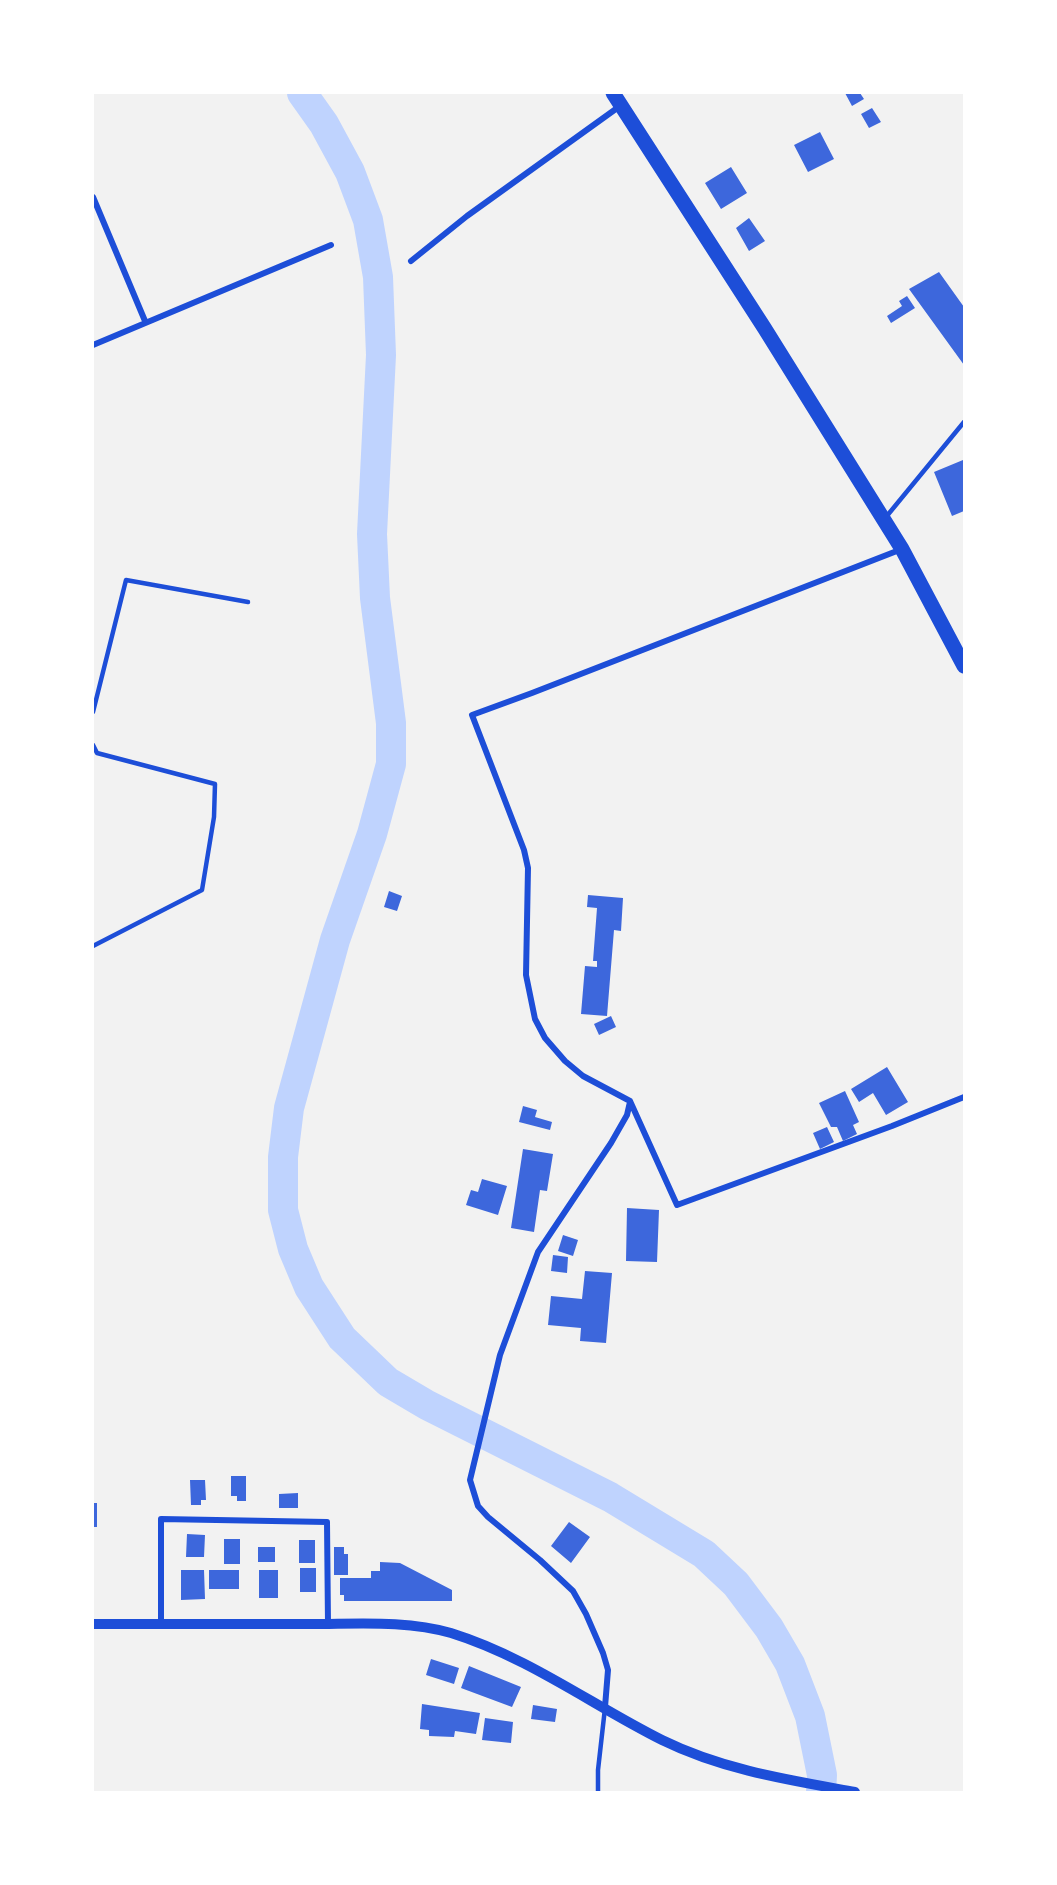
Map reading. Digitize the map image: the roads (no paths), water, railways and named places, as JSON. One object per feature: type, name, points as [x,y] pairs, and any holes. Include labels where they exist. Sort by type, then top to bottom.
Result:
[{"type":"highway","points":[[617,99],[884,519],[964,666]]},
{"type":"street","points":[[411,261],[617,99]]},
{"type":"street","points":[[93,197],[145,321]]},
{"type":"street","points":[[93,345],[145,321],[331,245]]},
{"type":"street","points":[[902,549],[472,715],[524,850],[528,868],[526,975],[535,1019],[545,1038],[565,1061],[583,1076],[630,1101],[676,1205],[892,1126],[964,1097]]},
{"type":"street","points":[[605,1707],[608,1670],[586,1614],[573,1591],[488,1517],[478,1506],[470,1480],[500,1356],[538,1252],[611,1143],[627,1115],[630,1101]]},
{"type":"street","points":[[161,1624],[161,1519],[327,1522],[327,1624]]},
{"type":"street","points":[[93,1624],[327,1624],[424,1627],[451,1633],[519,1660],[661,1739],[690,1752],[772,1777],[850,1791]]},
{"type":"lane","points":[[884,519],[964,422]]},
{"type":"lane","points":[[93,712],[126,580],[248,602]]},
{"type":"lane","points":[[93,745],[97,753],[215,783],[214,817],[202,890],[93,946]]},
{"type":"lane","points":[[598,1792],[598,1770],[605,1707]]},
{"type":"waterway","points":[[302,93],[324,124],[350,172],[368,220],[378,277],[381,355],[372,534],[375,598],[391,723],[391,764],[372,834],[335,940],[289,1108],[283,1157],[283,1210],[293,1249],[309,1287],[342,1338],[388,1382],[427,1405],[610,1497],[704,1554],[736,1584],[769,1628],[790,1664],[810,1716],[822,1775],[821,1792]]}]
